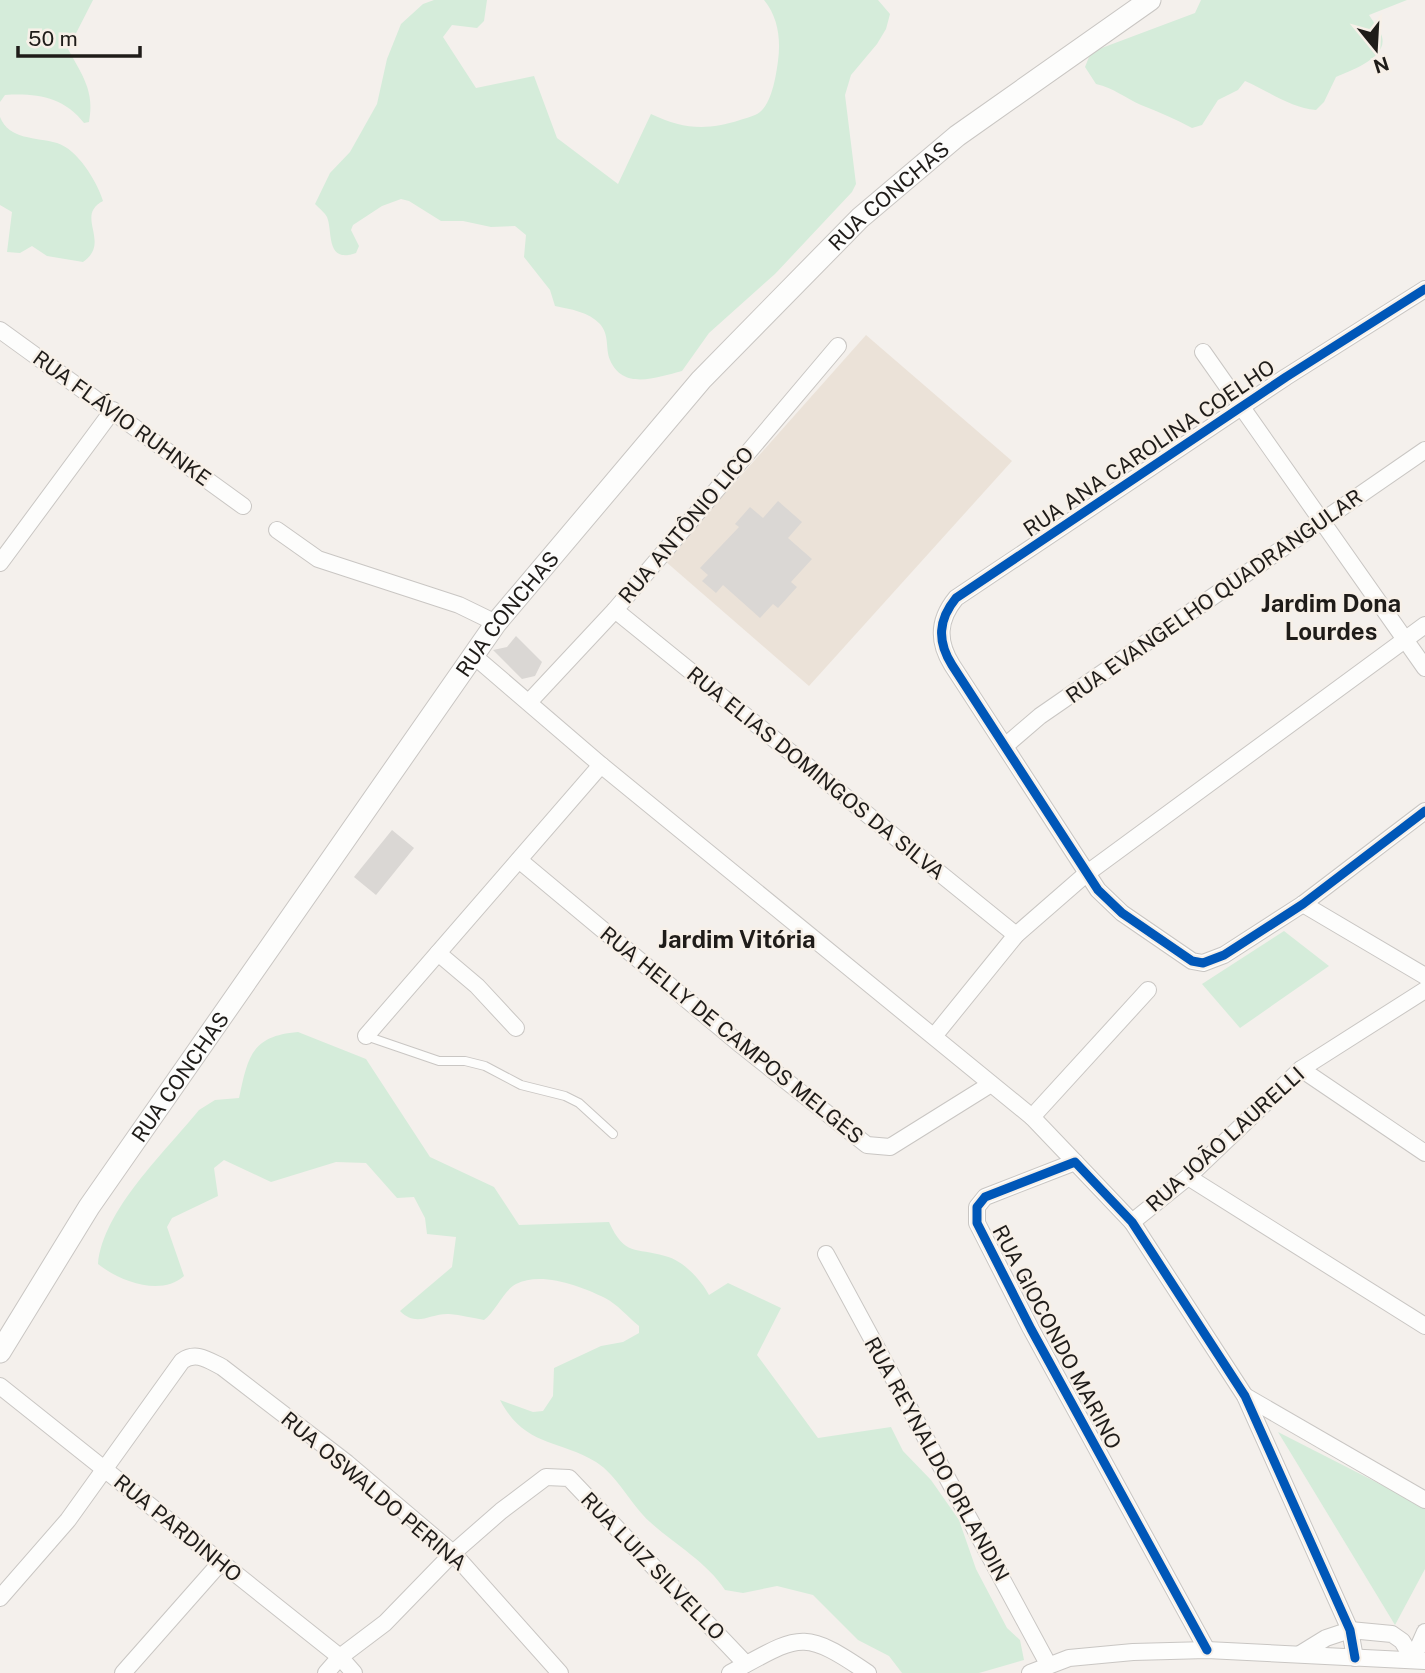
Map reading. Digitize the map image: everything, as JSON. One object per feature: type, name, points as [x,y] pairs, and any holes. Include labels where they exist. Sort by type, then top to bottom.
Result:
[{"type":"main road","name":"RUA CONCHAS","points":[[0,1352],[89,1207],[496,623],[701,380],[860,218],[957,136],[1150,0]]},
{"type":"street","name":"RUA ANA CAROLINA COELHO","points":[[1425,289],[1242,407],[956,598],[947,610],[941,638],[952,665],[1086,874],[1108,902],[1192,961],[1213,961],[1303,904],[1425,811]]},
{"type":"street","name":"RUA FLÁVIO RUHNKE","points":[[0,330],[243,506]]},
{"type":"street","name":"RUA ANTÔNIO LICO","points":[[530,701],[615,610],[838,346]]},
{"type":"street","points":[[1203,352],[1425,668]]},
{"type":"street","points":[[0,563],[113,410]]},
{"type":"street","name":"RUA EVANGELHO QUADRANGULAR","points":[[1005,746],[1040,716],[1425,450]]},
{"type":"street","points":[[277,530],[318,558],[459,605],[496,623]]},
{"type":"street","name":"RUA ELIAS DOMINGOS DA SILVA","points":[[615,610],[1016,935]]},
{"type":"street","points":[[935,1035],[1016,935],[1086,874],[1425,625]]},
{"type":"street","points":[[474,656],[530,701],[601,765],[935,1035],[1032,1117],[1132,1222],[1245,1396],[1350,1630],[1355,1658]]},
{"type":"street","points":[[366,1036],[601,765]]},
{"type":"street","name":"RUA HELLY DE CAMPOS MELGES","points":[[519,860],[741,1045],[867,1145],[890,1147],[991,1084]]},
{"type":"street","points":[[1303,904],[1425,976]]},
{"type":"street","points":[[438,953],[477,986],[516,1028]]},
{"type":"street","name":"RUA JOÃO LAURELLI","points":[[1132,1222],[1188,1177],[1301,1069],[1425,989]]},
{"type":"street","points":[[1032,1117],[1148,990]]},
{"type":"street","points":[[1301,1069],[1425,1153]]},
{"type":"street","name":"RUA GIOCONDO MARINO","points":[[1075,1162],[985,1197],[977,1207],[977,1223],[1031,1329],[1207,1650]]},
{"type":"street","points":[[1188,1177],[1425,1326]]},
{"type":"street","name":"RUA REYNALDO ORLANDIN","points":[[826,1254],[1048,1664]]},
{"type":"street","name":"RUA OSWALDO PERINA","points":[[106,1470],[182,1361],[188,1357],[202,1356],[250,1388],[347,1463],[453,1553],[560,1673]]},
{"type":"street","name":"RUA PARDINHO","points":[[0,1386],[340,1657],[354,1673]]},
{"type":"street","points":[[1245,1396],[1425,1500]]},
{"type":"street","points":[[0,1598],[106,1470]]},
{"type":"street","name":"RUA LUIZ SILVELLO","points":[[453,1553],[539,1480],[555,1475],[569,1478],[746,1664]]},
{"type":"street","points":[[326,1673],[340,1657],[385,1623],[453,1553]]},
{"type":"street","points":[[122,1673],[221,1562]]},
{"type":"street","points":[[1300,1654],[1326,1638],[1350,1630],[1392,1634],[1419,1660]]},
{"type":"street","points":[[1419,1660],[1425,1632]]},
{"type":"street","points":[[730,1673],[777,1647],[803,1640],[831,1647],[869,1673]]},
{"type":"street","points":[[1030,1673],[1048,1664],[1097,1654],[1207,1650],[1419,1660]]},
{"type":"lane","points":[[366,1036],[439,1061],[465,1061],[485,1066],[521,1085],[565,1096],[579,1103],[613,1134]]},
{"type":"shaded area","points":[[866,335],[1012,461],[809,686],[665,561]]},
{"type":"green space","points":[[0,0],[93,0],[68,49],[89,92],[89,122],[84,123],[68,107],[49,98],[5,95],[0,102]]},
{"type":"green space","points":[[434,0],[487,0],[484,21],[477,28],[452,25],[443,37],[476,88],[534,76],[557,138],[618,184],[651,114],[674,123],[705,127],[750,117],[764,108],[775,81],[779,45],[775,21],[764,0],[878,0],[890,14],[886,29],[851,75],[845,95],[856,184],[852,192],[775,274],[709,333],[682,371],[652,378],[632,379],[623,376],[610,360],[605,333],[600,324],[585,314],[555,306],[550,290],[524,257],[526,235],[515,226],[491,227],[463,221],[441,221],[409,201],[401,199],[382,206],[353,225],[351,230],[359,246],[356,253],[339,254],[332,244],[327,217],[315,204],[330,173],[350,152],[377,104],[387,59],[401,24],[423,4]]},
{"type":"green space","points":[[1201,0],[1407,0],[1369,15],[1381,34],[1383,42],[1380,49],[1368,61],[1336,77],[1324,102],[1316,110],[1289,103],[1245,81],[1238,90],[1218,100],[1202,125],[1192,128],[1096,84],[1085,67],[1091,52],[1195,13]]},
{"type":"green space","points":[[0,117],[16,134],[64,146],[79,159],[91,175],[103,201],[95,207],[92,214],[94,246],[83,262],[47,256],[32,246],[20,253],[7,252],[12,212],[0,205]]},
{"type":"green space","points":[[1284,931],[1329,966],[1240,1028],[1202,984]]},
{"type":"green space","points":[[298,1032],[366,1059],[430,1157],[494,1187],[519,1225],[609,1222],[626,1246],[672,1258],[696,1277],[709,1295],[728,1283],[781,1308],[757,1355],[818,1438],[891,1427],[903,1451],[931,1480],[959,1520],[976,1569],[1007,1628],[1020,1640],[1024,1660],[979,1673],[902,1673],[889,1656],[858,1640],[813,1595],[777,1586],[743,1593],[725,1590],[700,1562],[643,1515],[604,1468],[581,1454],[531,1434],[520,1426],[500,1400],[533,1412],[543,1411],[553,1396],[554,1368],[601,1346],[623,1342],[639,1333],[639,1326],[614,1304],[595,1293],[561,1282],[537,1279],[526,1280],[512,1287],[484,1320],[449,1314],[418,1319],[406,1316],[400,1311],[452,1267],[456,1237],[427,1234],[425,1218],[414,1197],[397,1198],[366,1163],[336,1162],[271,1182],[224,1160],[214,1168],[218,1196],[172,1218],[167,1227],[184,1276],[175,1282],[152,1286],[128,1281],[98,1264],[102,1244],[111,1223],[153,1163],[199,1110],[215,1100],[239,1098],[249,1060],[261,1044],[282,1034]]},
{"type":"green space","points":[[1278,1432],[1425,1507],[1425,1569],[1395,1625]]},
{"type":"building","points":[[778,501],[802,522],[788,538],[812,559],[791,582],[797,587],[778,608],[773,604],[760,618],[723,585],[716,593],[702,581],[708,575],[700,568],[739,527],[735,524],[750,507],[763,518]]},
{"type":"building","points":[[516,636],[542,662],[535,676],[522,679],[493,650],[507,647]]},
{"type":"building","points":[[392,830],[414,848],[376,895],[354,877]]},
{"type":"cycle path","points":[[1425,289],[1286,377],[956,598],[946,614],[942,631],[944,648],[952,665],[1098,890],[1122,913],[1192,961],[1203,963],[1224,955],[1303,904],[1425,811]]},
{"type":"cycle path","points":[[1207,1650],[1031,1329],[977,1223],[977,1207],[985,1197],[1075,1162],[1132,1222],[1245,1396],[1350,1630],[1355,1658]]},
{"type":"district","name":"Jardim Dona Lourdes","points":[[1331,617]]},
{"type":"district","name":"Jardim Vitória","points":[[737,939]]}]
